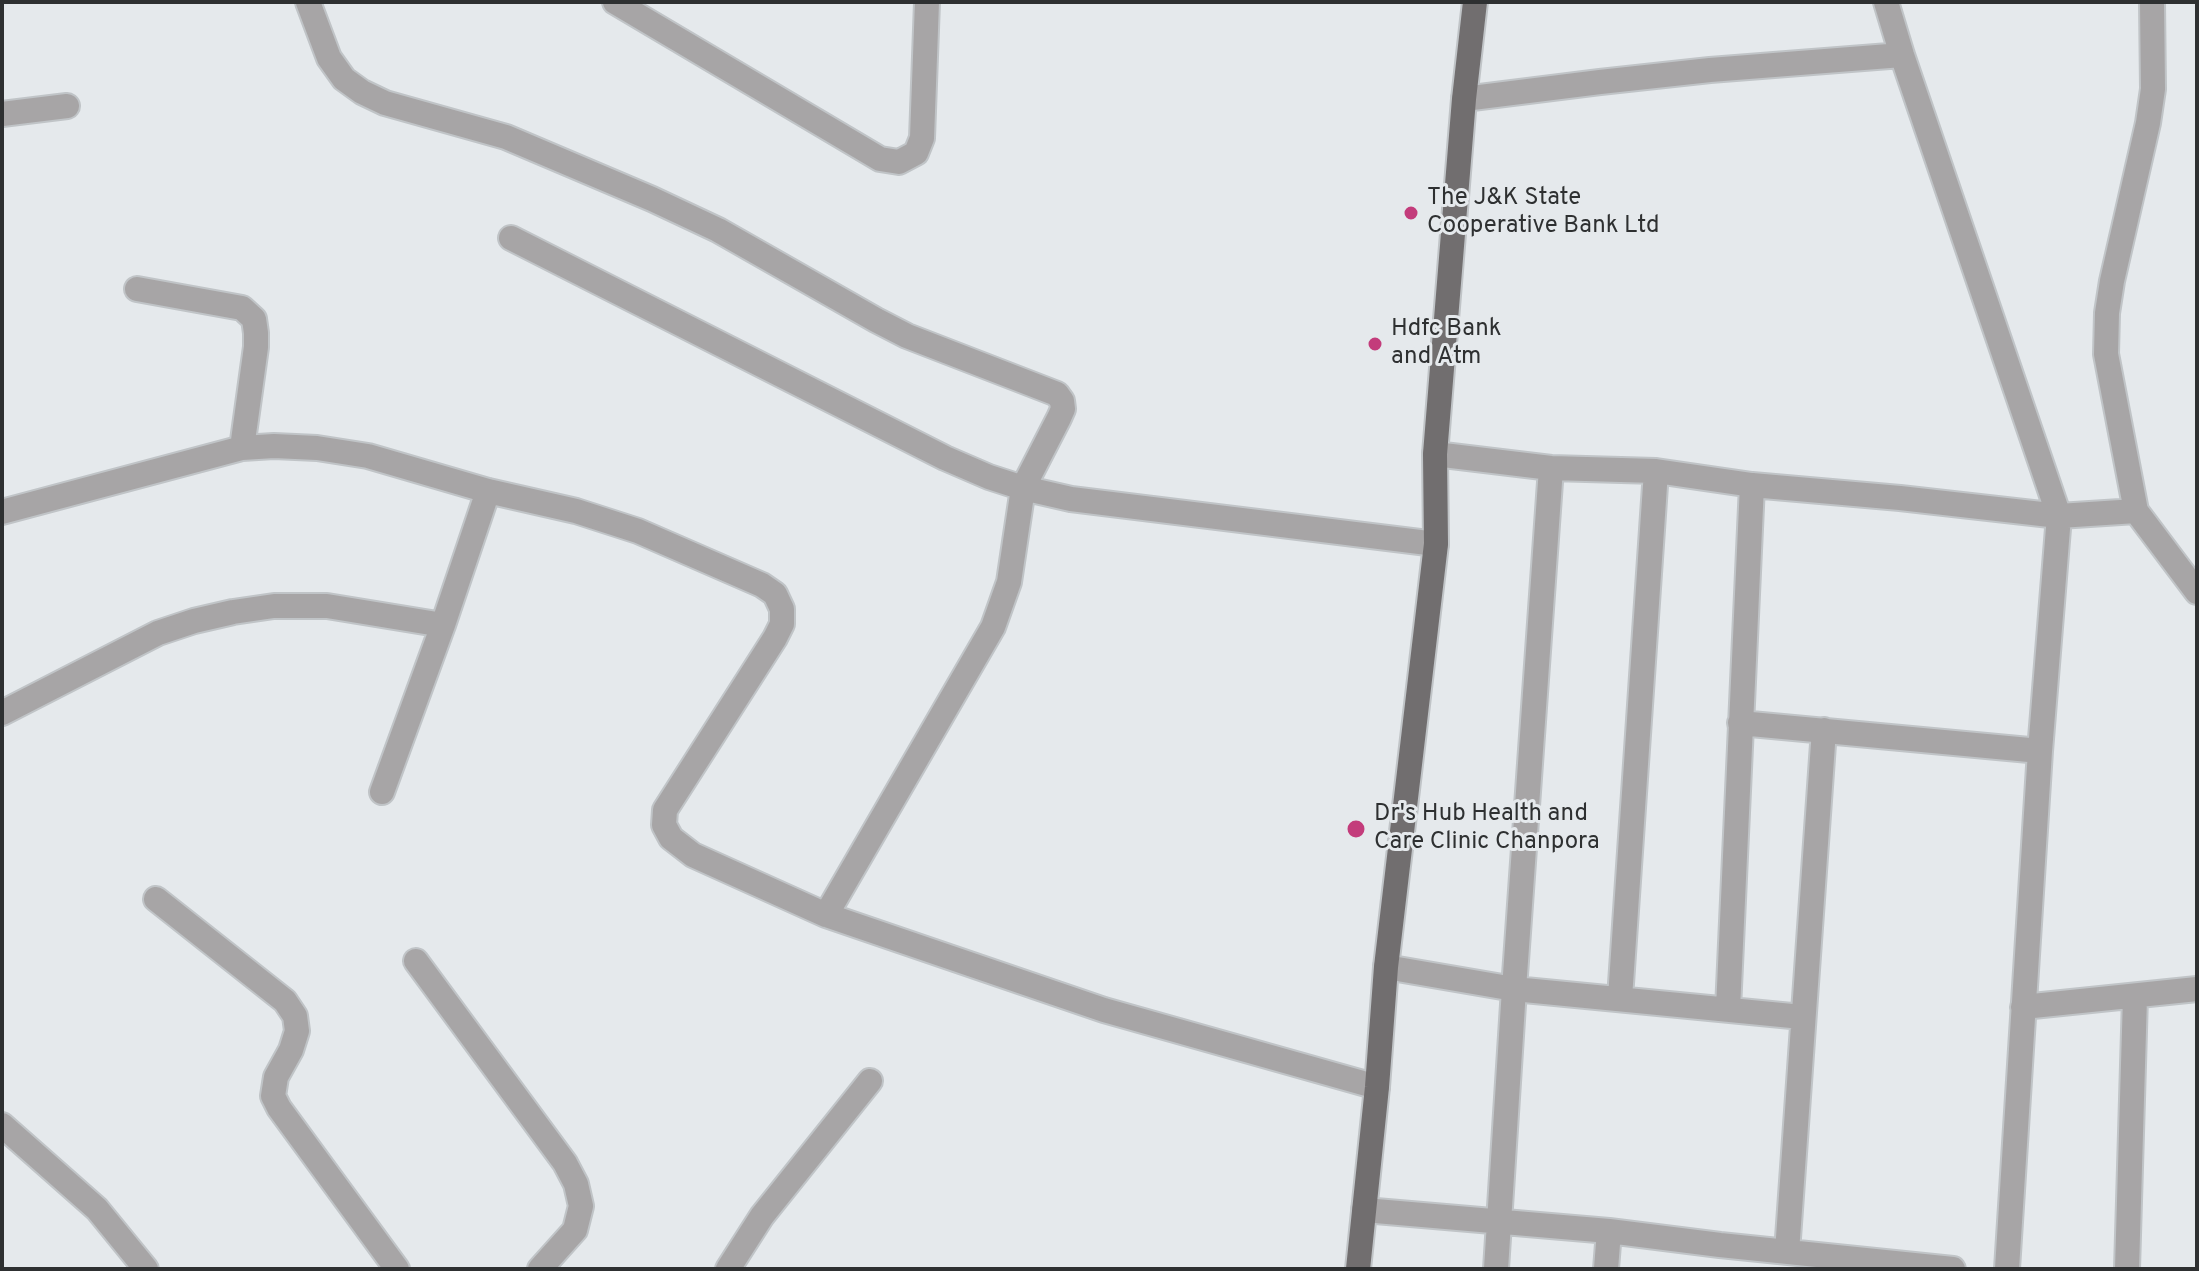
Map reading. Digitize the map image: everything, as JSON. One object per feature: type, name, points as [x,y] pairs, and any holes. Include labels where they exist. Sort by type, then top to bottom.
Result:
[{"type":"main road","points":[[1358,1269],[1386,967],[1436,544],[1435,454],[1464,99],[1475,2]]},
{"type":"street","points":[[308,2],[329,58],[344,79],[362,92],[385,103],[506,137],[652,199],[718,230],[907,336],[1057,394],[1062,401],[1063,409],[1023,488],[1009,582],[993,627],[826,915]]},
{"type":"street","points":[[615,2],[880,159],[899,162],[916,153],[922,138],[927,2]]},
{"type":"street","points":[[1886,2],[2059,516],[2040,751],[2007,1269]]},
{"type":"street","points":[[2152,2],[2153,89],[2112,281],[2106,354],[2136,511],[2197,592]]},
{"type":"street","points":[[1464,99],[1710,70],[1902,55]]},
{"type":"street","points":[[2,114],[67,106]]},
{"type":"street","points":[[511,238],[945,458],[989,477],[1071,499],[1436,544]]},
{"type":"street","points":[[137,289],[242,308],[254,319],[256,347],[242,448]]},
{"type":"street","points":[[2,512],[242,448],[274,446],[317,448],[368,456],[488,491],[576,511],[638,531],[762,585],[775,594],[782,609],[782,624],[775,638],[665,810],[664,825],[671,838],[693,855],[826,915],[1104,1010],[1377,1087]]},
{"type":"street","points":[[1435,454],[1551,468],[1656,471],[1752,485],[2059,516],[2136,511]]},
{"type":"street","points":[[1496,1269],[1551,468]]},
{"type":"street","points":[[1620,998],[1656,471]]},
{"type":"street","points":[[1728,1009],[1752,485]]},
{"type":"street","points":[[382,792],[488,491]]},
{"type":"street","points":[[2,713],[158,633],[233,612],[274,606],[327,606],[443,625]]},
{"type":"street","points":[[1740,723],[2040,751]]},
{"type":"street","points":[[1787,1252],[1824,730]]},
{"type":"street","points":[[156,899],[285,1001],[295,1016],[297,1031],[291,1050],[276,1077],[273,1096],[397,1269]]},
{"type":"street","points":[[416,961],[565,1163],[576,1184],[581,1206],[575,1230],[540,1269]]},
{"type":"street","points":[[1386,967],[1514,989],[1802,1017]]},
{"type":"street","points":[[2023,1007],[2197,989]]},
{"type":"street","points":[[2127,1269],[2135,997]]},
{"type":"street","points":[[728,1269],[762,1216],[870,1081]]},
{"type":"street","points":[[2,1125],[97,1209],[146,1269]]},
{"type":"street","points":[[1364,1210],[1609,1231],[1719,1257],[1787,1252],[1953,1269]]},
{"type":"street","points":[[1606,1269],[1609,1231]]},
{"type":"place","name":"The J&K State Cooperative Bank Ltd","points":[[1411,213]]},
{"type":"place","name":"Hdfc Bank and Atm","points":[[1375,344]]},
{"type":"place","name":"Dr's Hub Health and Care Clinic Chanpora","points":[[1356,829]]}]
